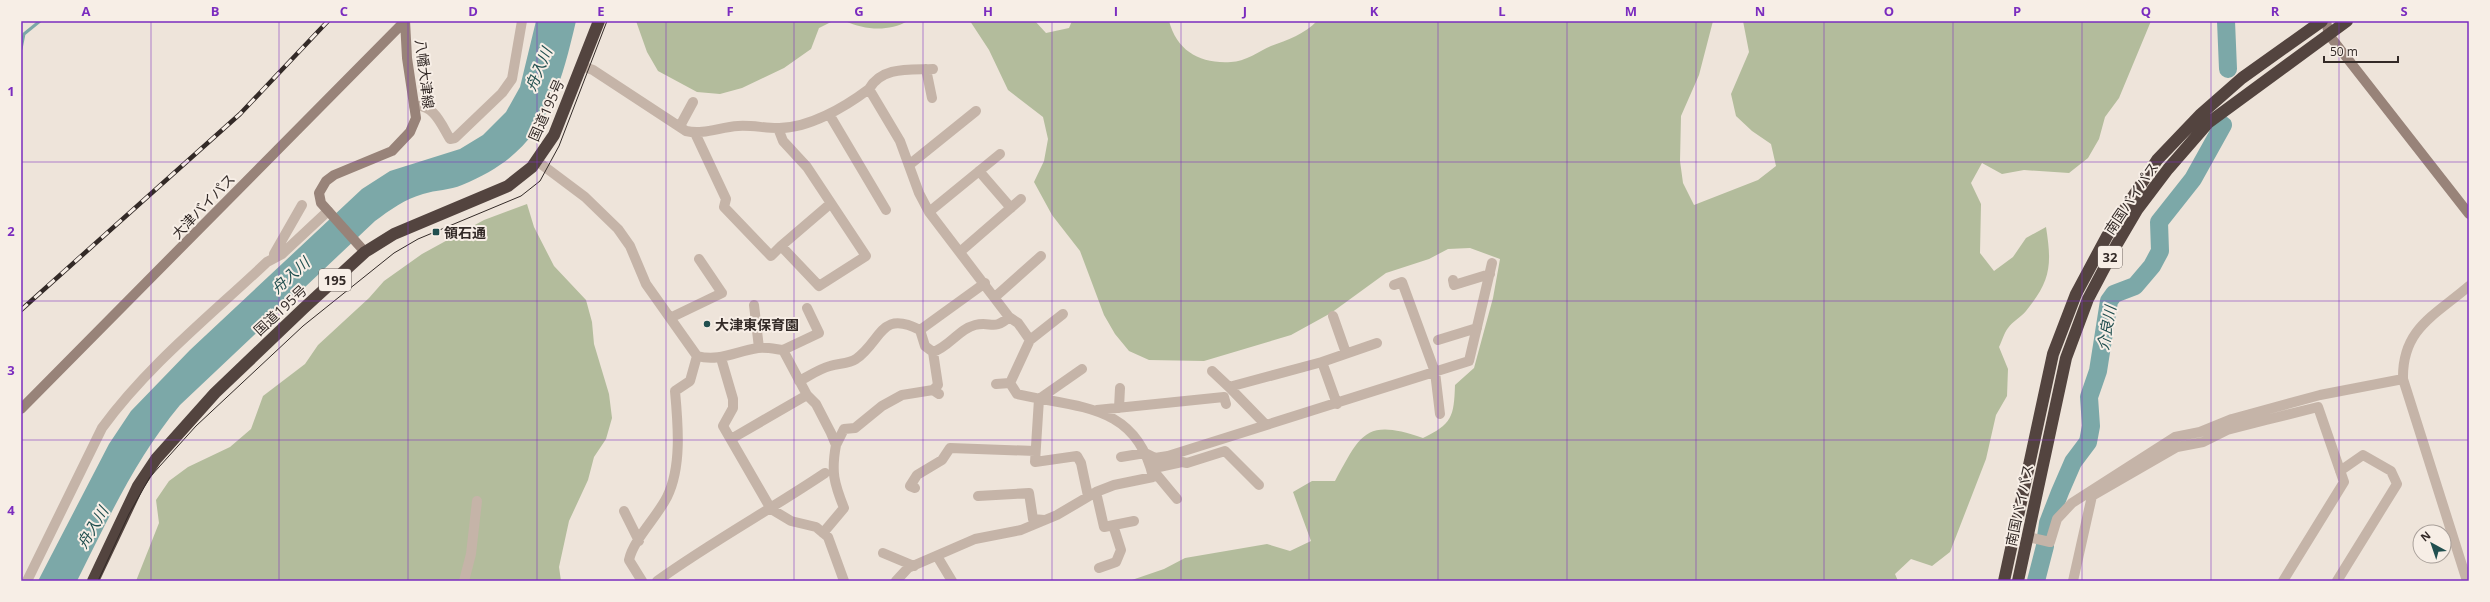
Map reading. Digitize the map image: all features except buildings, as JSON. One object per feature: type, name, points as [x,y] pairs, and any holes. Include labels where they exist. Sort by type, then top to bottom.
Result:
[{"type":"highway","name":"国道195号","points":[[93,581],[145,473],[175,435],[215,393],[365,252],[394,234],[508,186],[538,161],[554,136],[599,21]]},
{"type":"highway","name":"南国バイパス","points":[[2004,581],[2053,354],[2076,294],[2107,236],[2157,160],[2201,114],[2242,78],[2322,21]]},
{"type":"highway","name":"南国バイパス","points":[[2018,581],[2066,358],[2088,299],[2121,237],[2137,210],[2168,169],[2208,123],[2347,21]]},
{"type":"main road","name":"八幡大津線","points":[[365,252],[321,203],[319,193],[326,181],[334,175],[392,151],[410,132],[416,118],[407,58],[405,21]]},
{"type":"main road","name":"大津バイパス","points":[[21,409],[405,21]]},
{"type":"main road","points":[[2326,21],[2329,35],[2469,214]]},
{"type":"street","points":[[414,106],[422,105],[431,108],[450,139],[455,138],[502,93],[512,79],[522,21]]},
{"type":"street","points":[[582,66],[593,70],[686,131],[695,133],[737,126],[778,128],[828,114],[847,106],[869,90],[874,80],[890,71],[930,69],[932,98]]},
{"type":"street","points":[[869,90],[900,141],[919,193],[929,212],[961,251],[1009,317],[1018,323],[1030,340]]},
{"type":"street","points":[[680,126],[693,102]]},
{"type":"street","points":[[909,165],[976,111]]},
{"type":"street","points":[[828,114],[886,210]]},
{"type":"street","points":[[778,128],[784,141],[807,167],[830,204],[866,256],[820,286],[781,246]]},
{"type":"street","points":[[695,133],[726,199],[724,207],[771,256],[830,204]]},
{"type":"street","points":[[929,212],[1000,154]]},
{"type":"street","points":[[538,161],[585,198],[618,229],[630,246],[646,284],[697,356],[709,359],[721,358],[759,348],[783,350],[819,333],[807,308]]},
{"type":"street","points":[[979,171],[1011,208]]},
{"type":"street","points":[[961,251],[1021,199]]},
{"type":"street","points":[[27,581],[102,428],[146,375],[267,262],[280,246],[302,205]]},
{"type":"street","points":[[267,262],[282,254],[329,212]]},
{"type":"street","points":[[995,297],[1041,256]]},
{"type":"street","points":[[670,318],[722,294],[699,259]]},
{"type":"street","points":[[1121,458],[1145,453],[1156,458],[1337,404],[1469,360],[1492,263]]},
{"type":"street","points":[[1453,280],[1454,285],[1490,274]]},
{"type":"street","points":[[1394,285],[1402,282],[1435,372],[1440,414]]},
{"type":"street","points":[[920,330],[985,283]]},
{"type":"street","points":[[2467,581],[2403,379],[2404,362],[2410,339],[2416,331],[2469,286]]},
{"type":"street","points":[[754,305],[759,348]]},
{"type":"street","points":[[1010,383],[1030,340],[1063,314]]},
{"type":"street","points":[[1333,316],[1346,354]]},
{"type":"street","points":[[933,352],[976,325],[995,326],[1002,323],[1009,317]]},
{"type":"street","points":[[799,381],[830,365],[845,364],[857,358],[885,326],[896,323],[906,323],[920,330],[925,346],[933,352],[938,384],[936,392],[902,395],[882,406],[855,428],[844,429],[836,445],[832,469],[834,484],[844,508],[823,533]]},
{"type":"street","points":[[1438,340],[1477,328]]},
{"type":"street","points":[[1229,387],[1322,362],[1377,342]]},
{"type":"street","points":[[783,350],[807,395],[816,404],[836,445]]},
{"type":"street","points":[[642,581],[629,560],[630,553],[639,541],[670,489],[676,464],[677,415],[675,391],[690,381],[697,356]]},
{"type":"street","points":[[721,358],[733,398],[733,408],[723,426],[771,509],[791,521],[816,527],[828,537],[844,581]]},
{"type":"street","points":[[1322,362],[1337,404]]},
{"type":"street","points":[[1082,369],[1039,400],[1035,462],[1077,456],[1081,463],[1104,527],[1134,521]]},
{"type":"street","points":[[1212,370],[1266,425]]},
{"type":"street","points":[[2073,581],[2092,496],[2177,447],[2203,442],[2227,430],[2265,415],[2338,391],[2369,387],[2403,379]]},
{"type":"street","points":[[996,384],[1010,383]]},
{"type":"street","points":[[1010,383],[1017,394],[1039,400],[1097,410],[1224,398],[1226,404]]},
{"type":"street","points":[[1119,408],[1120,388]]},
{"type":"street","points":[[731,438],[807,395]]},
{"type":"street","points":[[2028,538],[2050,542],[2057,519],[2072,503],[2175,437],[2265,415],[2318,407],[2344,482],[2283,581]]},
{"type":"street","points":[[1097,410],[1118,422],[1143,448],[1155,476],[1178,499]]},
{"type":"street","points":[[915,488],[910,486],[917,474],[942,460],[950,448],[1035,451]]},
{"type":"street","points":[[896,581],[907,577],[914,566],[975,538],[1021,530],[1046,520],[1092,494],[1114,485],[1155,476],[1187,463],[1225,451],[1259,485]]},
{"type":"street","points":[[2337,581],[2397,484],[2392,471],[2363,455],[2340,471]]},
{"type":"street","points":[[1156,458],[1159,467],[1182,462],[1187,463]]},
{"type":"street","points":[[657,581],[686,560],[771,509],[825,473]]},
{"type":"street","points":[[978,496],[1029,493],[1033,519],[1046,520]]},
{"type":"street","points":[[464,581],[471,554],[477,501]]},
{"type":"street","points":[[624,510],[639,541]]},
{"type":"street","points":[[1099,568],[1116,562],[1121,550],[1113,525]]},
{"type":"street","points":[[883,553],[914,566]]},
{"type":"street","points":[[937,556],[952,581]]},
{"type":"green space","points":[[636,21],[833,21],[819,28],[811,49],[784,68],[742,88],[720,94],[697,92],[658,71],[647,52]]},
{"type":"green space","points":[[845,21],[908,21],[893,27],[868,28]]},
{"type":"green space","points":[[970,21],[1035,21],[1046,33],[1069,28],[1072,21],[1169,21],[1178,40],[1191,54],[1209,61],[1236,62],[1307,30],[1317,21],[1713,21],[1699,75],[1681,116],[1680,161],[1683,183],[1694,205],[1758,180],[1776,166],[1771,144],[1752,131],[1736,116],[1731,94],[1749,52],[1743,21],[2151,21],[2119,98],[2105,117],[2099,139],[2088,158],[2069,173],[2024,170],[2002,174],[1982,163],[1971,183],[1981,204],[1980,253],[1994,271],[2013,257],[2026,238],[2046,227],[2049,252],[2048,272],[2041,290],[2026,311],[2008,328],[1999,347],[2008,369],[2007,396],[1996,415],[1986,459],[1950,552],[1932,566],[1911,559],[1895,574],[1898,581],[1129,581],[1164,569],[1185,558],[1267,544],[1290,551],[1311,541],[1293,492],[1312,481],[1335,481],[1359,441],[1367,434],[1377,430],[1388,430],[1404,432],[1423,438],[1446,424],[1450,418],[1454,405],[1455,385],[1474,368],[1493,298],[1500,259],[1470,248],[1448,249],[1429,259],[1386,273],[1331,313],[1291,335],[1204,361],[1149,360],[1129,351],[1115,334],[1104,315],[1080,251],[1052,215],[1034,182],[1044,161],[1048,139],[1043,117],[1008,90],[989,50]]},
{"type":"green space","points":[[527,204],[534,227],[554,266],[586,300],[592,322],[594,344],[609,394],[612,418],[606,439],[594,457],[588,480],[569,521],[559,567],[561,581],[136,581],[159,523],[156,500],[169,481],[188,467],[230,447],[251,429],[263,396],[305,364],[318,345],[369,298],[384,281],[422,254],[484,220]]},
{"type":"water","name":"舟入川","points":[[536,21],[576,21],[562,75],[553,98],[542,120],[528,139],[511,157],[489,172],[457,187],[416,196],[392,209],[375,221],[180,405],[164,425],[136,468],[77,581],[38,581],[109,444],[131,411],[190,350],[362,189],[390,171],[460,149],[483,135],[506,112],[520,87]]},
{"type":"waterway","points":[[21,49],[24,34],[40,21]]},
{"type":"waterway","name":"介良川","points":[[2226,21],[2228,69]]},
{"type":"waterway","name":"介良川","points":[[2046,537],[2048,523],[2073,462],[2088,442],[2091,426],[2089,397],[2098,371],[2109,301],[2114,294],[2135,286],[2152,266],[2160,251],[2159,222],[2193,179],[2223,125]]},
{"type":"waterway","name":"介良川","points":[[2036,581],[2045,546]]},
{"type":"tram line","points":[[98,581],[129,514],[150,477],[196,426],[303,326],[394,253],[418,239],[521,196],[540,181],[559,146],[607,21]]},
{"type":"railway","points":[[21,310],[240,114],[328,21]]},
{"type":"place","name":"領石通","points":[[436,232]]},
{"type":"place","name":"大津東保育園","points":[[707,324]]}]
